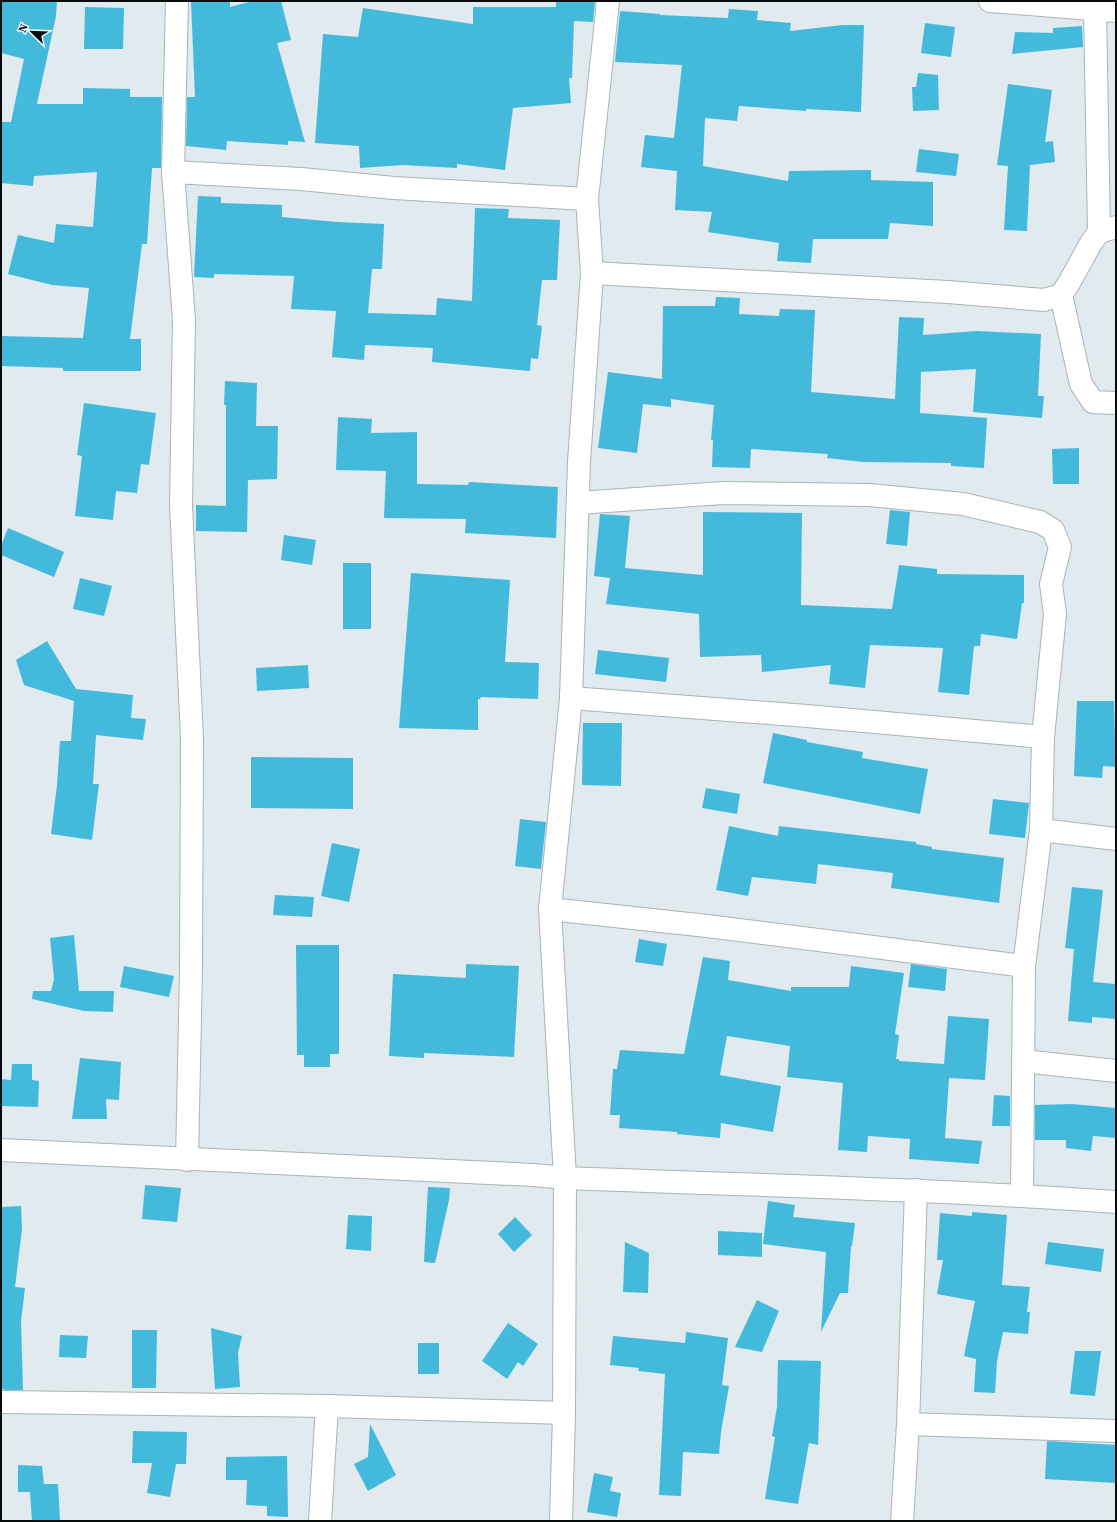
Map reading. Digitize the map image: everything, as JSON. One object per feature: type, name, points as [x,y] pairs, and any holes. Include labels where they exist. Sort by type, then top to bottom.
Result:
[{"type":"street","points":[[178,1],[174,172],[184,320],[182,505],[192,738],[188,1160]]},
{"type":"street","points":[[561,1521],[564,1413],[564,1178],[550,909],[571,698],[579,462],[592,273],[587,199],[608,1]]},
{"type":"street","points":[[592,273],[940,291],[1044,300],[1061,295],[1070,283],[1091,243],[1108,229],[1106,10],[990,1]]},
{"type":"street","points":[[174,172],[301,179],[394,188],[587,199]]},
{"type":"street","points":[[1061,295],[1081,384],[1093,402],[1116,404]]},
{"type":"street","points":[[578,503],[723,493],[870,494],[963,504],[1040,522],[1053,530],[1060,547],[1051,584],[1056,614],[1043,737],[1041,830],[1024,966],[1022,1195]]},
{"type":"street","points":[[571,698],[807,716],[1043,737]]},
{"type":"street","points":[[1041,830],[1116,839]]},
{"type":"street","points":[[550,909],[714,927],[1024,966]]},
{"type":"street","points":[[1023,1061],[1116,1071]]},
{"type":"street","points":[[1,1150],[564,1178],[762,1186],[916,1190],[1022,1195],[1116,1202]]},
{"type":"street","points":[[902,1521],[908,1424],[916,1190]]},
{"type":"street","points":[[1,1402],[327,1406],[564,1413]]},
{"type":"street","points":[[320,1521],[327,1406]]},
{"type":"street","points":[[908,1424],[1116,1430]]},
{"type":"building","points":[[1,1],[57,1],[56,16],[37,104],[83,104],[83,88],[130,89],[130,97],[162,97],[161,168],[152,168],[147,244],[142,244],[130,339],[141,339],[141,371],[63,371],[63,368],[1,366],[1,336],[83,338],[89,288],[52,285],[8,274],[18,235],[54,243],[56,224],[93,227],[97,172],[34,176],[33,186],[1,183],[1,122],[11,122],[24,59],[1,53]]},
{"type":"building","points":[[191,1],[230,1],[230,7],[253,1],[281,1],[291,40],[277,43],[305,142],[288,141],[288,145],[227,141],[226,150],[186,146],[187,97],[195,97]]},
{"type":"building","points":[[556,1],[595,1],[593,22],[574,21],[572,78],[569,78],[571,103],[513,108],[505,170],[457,164],[457,168],[403,165],[360,168],[359,146],[315,143],[323,34],[358,37],[363,8],[473,24],[473,7],[556,7]]},
{"type":"building","points":[[85,7],[124,8],[123,49],[84,49]]},
{"type":"building","points":[[729,9],[758,11],[757,20],[791,23],[790,31],[843,25],[864,25],[861,112],[806,109],[806,111],[739,106],[737,121],[705,118],[703,166],[788,181],[789,171],[871,170],[871,180],[933,182],[933,226],[890,223],[888,239],[813,239],[811,263],[777,261],[779,243],[708,232],[712,212],[675,210],[677,171],[641,167],[645,135],[674,138],[682,65],[615,62],[620,11],[660,15],[728,18]]},
{"type":"building","points":[[925,23],[955,27],[951,57],[921,53]]},
{"type":"building","points":[[1082,26],[1083,47],[1012,54],[1015,32],[1053,33],[1053,28]]},
{"type":"building","points":[[918,73],[938,75],[939,110],[913,111],[912,87],[916,87]]},
{"type":"building","points":[[1008,84],[1052,90],[1045,142],[1053,141],[1055,162],[1030,165],[1027,231],[1004,230],[1008,166],[997,165]]},
{"type":"building","points":[[919,149],[959,154],[956,176],[916,172]]},
{"type":"building","points":[[198,196],[221,197],[221,203],[282,205],[282,217],[337,222],[384,224],[382,269],[372,269],[368,313],[436,315],[437,298],[472,301],[475,208],[509,209],[508,218],[560,220],[557,280],[542,280],[537,325],[542,326],[538,359],[531,358],[530,371],[432,362],[433,348],[365,345],[364,360],[332,357],[336,311],[291,309],[294,276],[214,274],[214,278],[194,277]]},
{"type":"building","points":[[716,297],[740,298],[739,314],[779,316],[780,309],[815,310],[811,392],[895,399],[899,317],[924,318],[923,335],[977,331],[1041,334],[1038,396],[1044,396],[1042,418],[973,412],[976,369],[921,372],[920,413],[987,418],[984,468],[951,466],[951,463],[863,462],[827,458],[828,454],[751,449],[750,468],[712,467],[713,440],[711,440],[714,405],[671,399],[671,407],[643,404],[637,453],[598,448],[608,372],[662,379],[663,306],[715,306]]},
{"type":"building","points":[[225,381],[257,383],[256,426],[278,426],[277,479],[248,480],[247,532],[196,531],[196,505],[226,506]]},
{"type":"building","points":[[84,403],[156,413],[149,465],[141,464],[137,493],[116,491],[113,520],[75,516],[82,456],[77,455]]},
{"type":"building","points":[[338,417],[372,419],[371,433],[417,432],[417,484],[468,485],[469,482],[558,487],[556,538],[465,533],[466,519],[384,518],[386,471],[336,470]]},
{"type":"building","points":[[1079,448],[1079,484],[1053,484],[1052,449]]},
{"type":"building","points":[[890,510],[910,512],[907,546],[886,544]]},
{"type":"building","points":[[703,512],[802,513],[801,605],[892,609],[899,565],[937,569],[937,574],[1024,575],[1024,603],[1022,603],[1017,639],[981,634],[980,646],[974,646],[969,695],[938,692],[943,648],[870,645],[865,688],[829,684],[831,665],[762,672],[761,655],[700,657],[699,614],[606,604],[610,578],[594,576],[600,514],[630,516],[625,568],[703,575]]},
{"type":"building","points":[[8,528],[64,552],[54,577],[1,555],[1,546]]},
{"type":"building","points":[[284,535],[316,540],[312,565],[281,560]]},
{"type":"building","points":[[343,563],[371,563],[371,629],[343,629]]},
{"type":"building","points":[[411,573],[510,580],[505,662],[539,663],[538,699],[481,697],[478,699],[478,730],[399,728]]},
{"type":"building","points":[[80,578],[112,586],[104,616],[73,609]]},
{"type":"building","points":[[47,641],[76,689],[133,695],[131,718],[146,719],[143,740],[96,735],[93,784],[99,784],[92,840],[51,834],[57,785],[60,741],[71,741],[74,701],[24,685],[16,660]]},
{"type":"building","points":[[598,650],[669,658],[666,682],[595,674]]},
{"type":"building","points":[[308,665],[309,688],[257,691],[256,668]]},
{"type":"building","points":[[1077,701],[1114,701],[1116,767],[1103,766],[1102,778],[1074,776]]},
{"type":"building","points":[[583,723],[622,723],[621,786],[582,785]]},
{"type":"building","points":[[773,733],[807,740],[807,742],[863,752],[862,758],[928,769],[920,814],[763,783]]},
{"type":"building","points":[[251,757],[353,758],[353,809],[251,808]]},
{"type":"building","points":[[706,788],[740,794],[737,814],[702,808]]},
{"type":"building","points":[[993,799],[1029,803],[1025,838],[989,834]]},
{"type":"building","points":[[520,819],[546,822],[541,869],[515,866]]},
{"type":"building","points":[[729,826],[778,836],[779,826],[916,842],[916,844],[932,847],[932,849],[1004,858],[999,903],[891,888],[893,873],[818,864],[816,884],[752,877],[748,896],[716,890]]},
{"type":"building","points":[[332,843],[360,849],[349,902],[321,896]]},
{"type":"building","points":[[1072,887],[1103,890],[1093,982],[1116,984],[1116,1019],[1092,1017],[1092,1023],[1068,1021],[1074,949],[1065,948]]},
{"type":"building","points":[[275,895],[314,897],[312,917],[273,915]]},
{"type":"building","points":[[74,935],[79,991],[114,991],[113,1012],[84,1011],[32,999],[33,991],[51,991],[54,979],[50,938]]},
{"type":"building","points":[[639,939],[667,944],[663,966],[635,962]]},
{"type":"building","points":[[296,945],[339,945],[339,1054],[330,1054],[330,1067],[304,1067],[304,1055],[297,1055]]},
{"type":"building","points":[[703,957],[730,961],[728,980],[791,991],[791,987],[849,987],[851,966],[904,973],[895,1034],[899,1035],[896,1059],[899,1059],[899,1061],[944,1064],[948,1016],[989,1019],[985,1080],[949,1078],[945,1138],[982,1141],[979,1164],[909,1159],[910,1139],[868,1136],[867,1152],[838,1150],[843,1083],[787,1077],[790,1046],[727,1036],[720,1075],[781,1086],[773,1132],[721,1123],[720,1138],[677,1134],[677,1132],[619,1128],[620,1115],[610,1115],[613,1069],[617,1069],[620,1050],[684,1054]]},
{"type":"building","points":[[466,964],[519,966],[514,1057],[424,1053],[424,1058],[389,1056],[393,974],[466,978]]},
{"type":"building","points":[[911,964],[947,969],[945,991],[908,987]]},
{"type":"building","points":[[124,966],[174,976],[169,997],[120,987]]},
{"type":"building","points":[[80,1058],[121,1062],[119,1100],[106,1099],[107,1119],[72,1119]]},
{"type":"building","points":[[12,1064],[32,1064],[32,1080],[39,1081],[38,1107],[1,1106],[1,1079],[11,1080]]},
{"type":"building","points":[[994,1095],[1010,1096],[1010,1126],[992,1126]]},
{"type":"building","points":[[1072,1104],[1116,1108],[1116,1138],[1093,1136],[1091,1151],[1066,1148],[1066,1140],[1035,1140],[1035,1105]]},
{"type":"building","points":[[145,1185],[181,1188],[177,1222],[142,1219]]},
{"type":"building","points":[[428,1187],[450,1188],[449,1200],[435,1263],[424,1262]]},
{"type":"building","points":[[768,1201],[795,1205],[793,1217],[855,1223],[851,1246],[848,1293],[840,1293],[821,1332],[826,1252],[763,1244]]},
{"type":"building","points":[[21,1206],[22,1229],[15,1287],[25,1288],[21,1321],[23,1390],[6,1390],[1,1389],[1,1207]]},
{"type":"building","points":[[972,1212],[1007,1215],[1002,1285],[1030,1287],[1027,1312],[1030,1312],[1028,1334],[1003,1332],[997,1361],[995,1393],[974,1392],[976,1359],[964,1356],[975,1301],[937,1294],[943,1260],[937,1260],[940,1213],[972,1216]]},
{"type":"building","points":[[348,1215],[372,1216],[371,1251],[346,1249]]},
{"type":"building","points":[[515,1217],[532,1235],[514,1252],[498,1234]]},
{"type":"building","points":[[718,1231],[762,1233],[762,1257],[718,1255]]},
{"type":"building","points":[[625,1242],[649,1253],[648,1293],[623,1292]]},
{"type":"building","points":[[1048,1242],[1104,1249],[1101,1272],[1045,1264]]},
{"type":"building","points":[[757,1300],[779,1311],[762,1352],[735,1347]]},
{"type":"building","points":[[508,1323],[538,1344],[523,1366],[518,1362],[507,1379],[482,1361]]},
{"type":"building","points":[[211,1328],[242,1336],[238,1353],[240,1387],[215,1389]]},
{"type":"building","points":[[132,1330],[157,1330],[156,1388],[132,1388]]},
{"type":"building","points":[[686,1332],[728,1338],[722,1385],[729,1386],[721,1432],[719,1454],[683,1452],[681,1496],[659,1495],[665,1374],[638,1371],[639,1368],[610,1365],[613,1336],[685,1343]]},
{"type":"building","points":[[60,1335],[88,1336],[86,1358],[59,1357]]},
{"type":"building","points":[[418,1343],[439,1343],[439,1374],[418,1374]]},
{"type":"building","points":[[1075,1351],[1101,1351],[1095,1396],[1070,1394]]},
{"type":"building","points":[[778,1360],[821,1361],[818,1445],[809,1443],[798,1504],[765,1499],[775,1437],[772,1436],[777,1407]]},
{"type":"building","points":[[370,1424],[396,1475],[368,1491],[354,1464],[368,1457]]},
{"type":"building","points":[[133,1431],[187,1432],[186,1464],[176,1464],[170,1497],[147,1493],[152,1463],[132,1463]]},
{"type":"building","points":[[1047,1441],[1116,1445],[1116,1483],[1045,1479]]},
{"type":"building","points":[[287,1456],[288,1517],[267,1516],[267,1506],[246,1505],[247,1480],[226,1480],[226,1457]]},
{"type":"building","points":[[18,1465],[42,1466],[44,1484],[58,1484],[60,1521],[32,1521],[30,1492],[18,1492]]},
{"type":"building","points":[[594,1473],[613,1477],[610,1491],[621,1493],[617,1517],[587,1512]]}]
